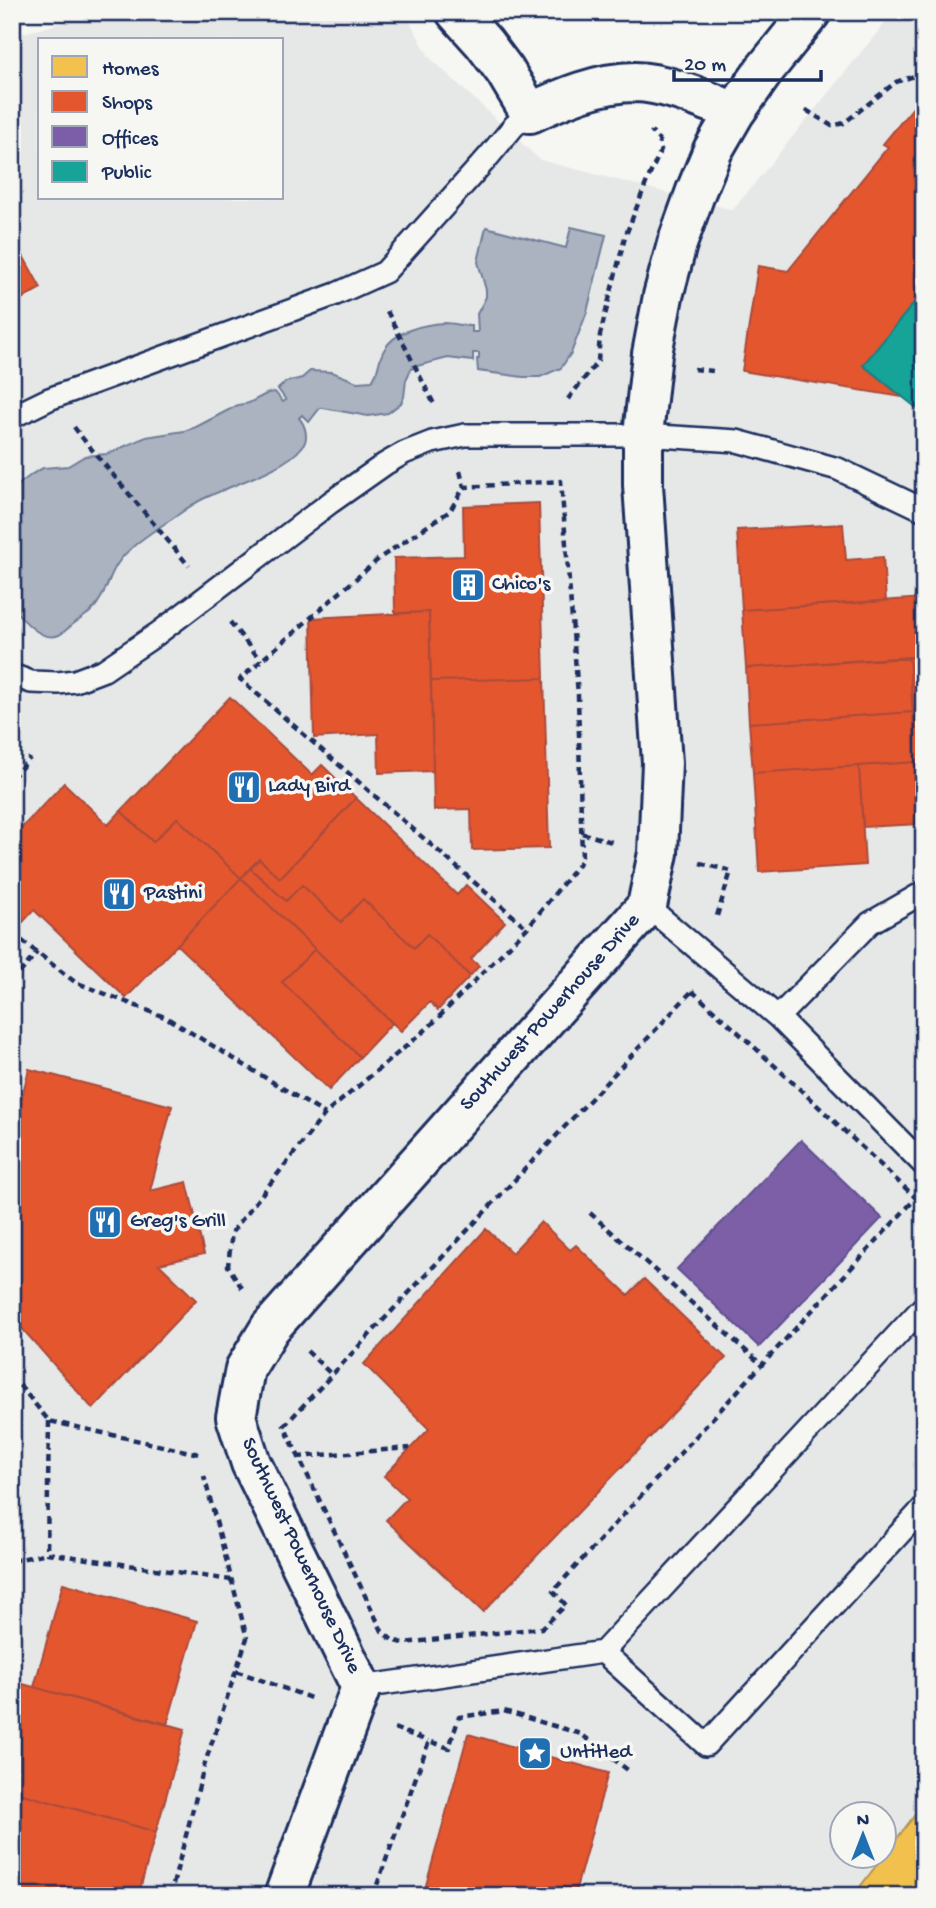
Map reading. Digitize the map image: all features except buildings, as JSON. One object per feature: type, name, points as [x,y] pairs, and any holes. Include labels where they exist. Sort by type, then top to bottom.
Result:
[{"type":"street","points":[[456,12],[505,71],[530,113],[586,92],[636,82],[677,90],[735,112]]},
{"type":"street","name":"Southwest Powerhouse Drive","points":[[284,1896],[361,1687],[251,1463],[236,1417],[245,1369],[270,1328],[647,906],[658,853],[662,763],[643,485],[643,435],[652,354],[663,296],[677,244],[713,150],[735,112],[766,68],[811,12]]},
{"type":"lane","points":[[12,417],[49,398],[336,295],[385,272],[514,126],[530,113]]},
{"type":"lane","points":[[12,675],[31,682],[50,683],[75,681],[104,670],[157,634],[394,458],[440,439],[465,435],[643,435],[737,441],[838,469],[924,510]]},
{"type":"lane","points":[[778,1017],[870,923],[924,892]]},
{"type":"lane","points":[[647,906],[778,1017],[924,1165]]},
{"type":"lane","points":[[361,1687],[603,1652],[924,1306]]},
{"type":"lane","points":[[603,1652],[706,1745],[924,1507]]},
{"type":"path","points":[[806,110],[832,126],[844,123],[896,82],[924,75]]},
{"type":"path","points":[[564,403],[598,361],[600,335],[625,237],[661,149],[659,140],[650,130]]},
{"type":"path","points":[[384,304],[439,413]]},
{"type":"path","points":[[686,368],[713,372]]},
{"type":"path","points":[[83,440],[192,570]]},
{"type":"path","points":[[561,481],[578,695],[582,860],[527,928],[240,679],[261,661],[381,556],[450,511],[464,487],[561,481]]},
{"type":"path","points":[[225,616],[261,661]]},
{"type":"path","points":[[12,778],[30,758]]},
{"type":"path","points":[[582,833],[623,845]]},
{"type":"path","points":[[692,861],[731,871],[715,923]]},
{"type":"path","points":[[12,933],[75,982],[167,1018],[325,1114]]},
{"type":"path","points":[[12,983],[37,952]]},
{"type":"path","points":[[692,991],[916,1198],[553,1591],[566,1605],[542,1628],[402,1643],[392,1640],[382,1631],[284,1426],[332,1375],[692,991]]},
{"type":"path","points":[[590,1213],[762,1365]]},
{"type":"path","points":[[305,1349],[332,1375]]},
{"type":"path","points":[[12,1376],[49,1421],[199,1454]]},
{"type":"path","points":[[47,1553],[49,1421]]},
{"type":"path","points":[[297,1457],[410,1448]]},
{"type":"path","points":[[12,1561],[47,1553],[231,1580]]},
{"type":"path","points":[[236,1671],[319,1701]]},
{"type":"path","points":[[392,1727],[449,1748],[459,1717],[503,1712],[581,1734],[629,1771]]},
{"type":"path","points":[[373,1896],[429,1741]]},
{"type":"shaded area","points":[[104,12],[405,12],[429,57],[540,160],[733,210],[894,12],[924,12],[924,1896],[12,1896],[12,36]]},
{"type":"shaded area","points":[[486,227],[566,248],[571,227],[606,235],[587,312],[571,353],[561,368],[540,377],[478,371],[479,353],[473,353],[473,361],[448,358],[411,369],[401,403],[388,413],[368,416],[320,408],[309,422],[302,415],[299,418],[306,436],[302,447],[294,455],[270,470],[199,501],[143,539],[118,563],[102,596],[89,613],[61,634],[52,637],[39,633],[26,623],[12,606],[12,490],[43,468],[68,466],[85,456],[107,454],[146,437],[196,427],[268,393],[275,392],[283,402],[286,400],[278,389],[286,382],[302,378],[310,371],[332,372],[357,382],[372,381],[389,343],[410,330],[444,323],[472,326],[472,332],[478,332],[477,314],[486,297],[486,290],[478,262]]},
{"type":"place","name":"Chico's","points":[[468,585]]},
{"type":"place","name":"Lady Bird","points":[[244,787]]},
{"type":"place","name":"Pastini","points":[[119,894]]},
{"type":"place","name":"Greg's Grill","points":[[105,1222]]},
{"type":"place","name":"Untitled","points":[[535,1753]]}]
